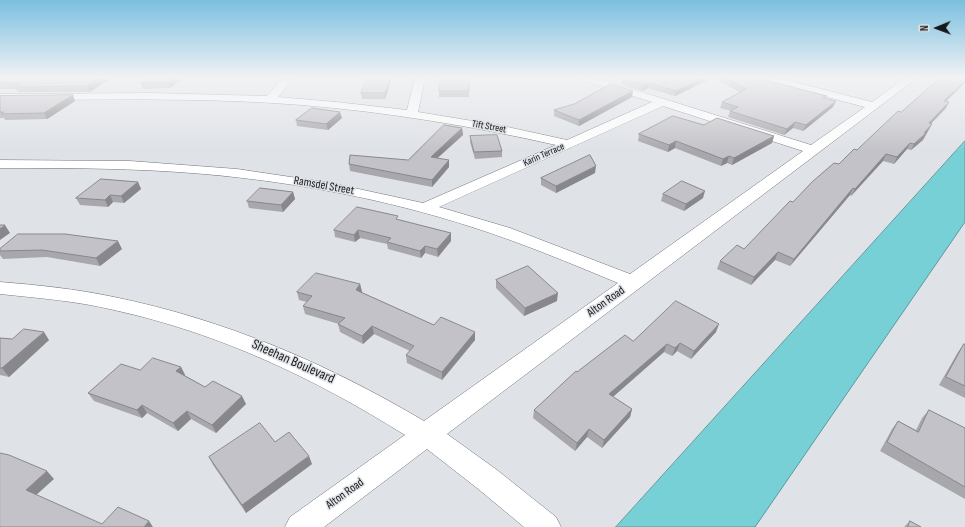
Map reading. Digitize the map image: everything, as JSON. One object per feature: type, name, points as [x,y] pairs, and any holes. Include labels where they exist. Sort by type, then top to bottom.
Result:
[{"type":"street","name":"Tift Street","points":[[302,103],[412,114],[493,128],[570,144]]},
{"type":"street","points":[[412,114],[415,103]]},
{"type":"street","name":"Karin Terrace","points":[[425,208],[661,103]]},
{"type":"street","points":[[664,103],[812,150]]},
{"type":"street","points":[[861,103],[874,106]]},
{"type":"street","name":"Alton Road","points":[[300,527],[879,103]]},
{"type":"street","name":"Ramsdel Street","points":[[0,164],[129,165],[214,170],[325,186],[425,208],[529,240],[633,282]]},
{"type":"street","name":"Sheehan Boulevard","points":[[0,288],[63,295],[119,304],[175,318],[231,336],[288,358],[348,388],[426,434],[496,484],[546,527]]},
{"type":"water","points":[[965,141],[965,222],[755,527],[616,527]]},
{"type":"building","points":[[0,103],[61,103],[44,113],[1,114],[4,112],[0,112]]},
{"type":"building","points":[[577,103],[611,103],[579,120],[554,110]]},
{"type":"building","points":[[724,103],[834,103],[806,125],[795,122],[787,129],[730,111],[738,107]]},
{"type":"building","points":[[912,103],[948,103],[929,123],[932,124],[924,133],[926,133],[914,144],[910,143],[897,157],[886,154],[855,189],[853,188],[794,259],[778,252],[754,277],[720,261],[737,245],[744,249],[790,201],[793,202],[812,182],[834,163],[839,164],[854,149],[857,150],[898,111],[901,112]]},
{"type":"building","points":[[312,108],[340,112],[326,124],[296,120]]},
{"type":"building","points":[[673,116],[704,125],[717,118],[774,136],[734,158],[729,156],[723,159],[676,141],[669,145],[639,134]]},
{"type":"building","points":[[444,125],[462,128],[431,157],[449,160],[432,180],[349,164],[350,155],[408,160]]},
{"type":"building","points":[[497,135],[502,151],[474,152],[470,136]]},
{"type":"building","points":[[590,155],[596,166],[556,186],[541,178]]},
{"type":"building","points":[[101,179],[138,182],[121,196],[110,195],[105,200],[76,198]]},
{"type":"building","points":[[682,181],[705,191],[686,204],[663,194]]},
{"type":"building","points":[[260,188],[293,192],[281,205],[247,201]]},
{"type":"building","points":[[357,207],[398,216],[396,219],[451,233],[437,249],[425,246],[420,251],[387,242],[391,238],[358,230],[354,235],[334,230]]},
{"type":"building","points":[[18,234],[65,234],[118,241],[96,258],[42,250],[0,251],[0,249]]},
{"type":"building","points":[[528,266],[558,293],[525,308],[496,280]]},
{"type":"building","points":[[316,273],[360,284],[356,290],[434,325],[441,317],[475,332],[442,372],[406,355],[414,346],[372,326],[362,336],[338,324],[345,318],[303,306],[312,296],[297,292]]},
{"type":"building","points":[[676,301],[719,324],[694,351],[680,343],[675,348],[667,344],[609,394],[632,409],[604,440],[589,429],[577,443],[534,410],[576,371],[577,372],[625,335],[633,341]]},
{"type":"building","points":[[24,329],[44,332],[2,368],[0,368],[0,338],[12,339]]},
{"type":"building","points":[[965,344],[965,386],[946,377]]},
{"type":"building","points":[[153,358],[181,367],[176,371],[205,387],[213,381],[242,396],[212,425],[187,411],[173,423],[142,405],[137,410],[88,393],[121,364],[140,370]]},
{"type":"building","points":[[929,410],[965,428],[965,487],[887,442],[898,421],[918,432]]},
{"type":"building","points":[[260,423],[275,442],[289,432],[309,456],[242,505],[209,457]]},
{"type":"building","points":[[0,453],[9,455],[47,471],[26,490],[102,524],[118,507],[149,521],[144,527],[0,527]]},
{"type":"building","points":[[910,521],[921,527],[908,527]]}]
